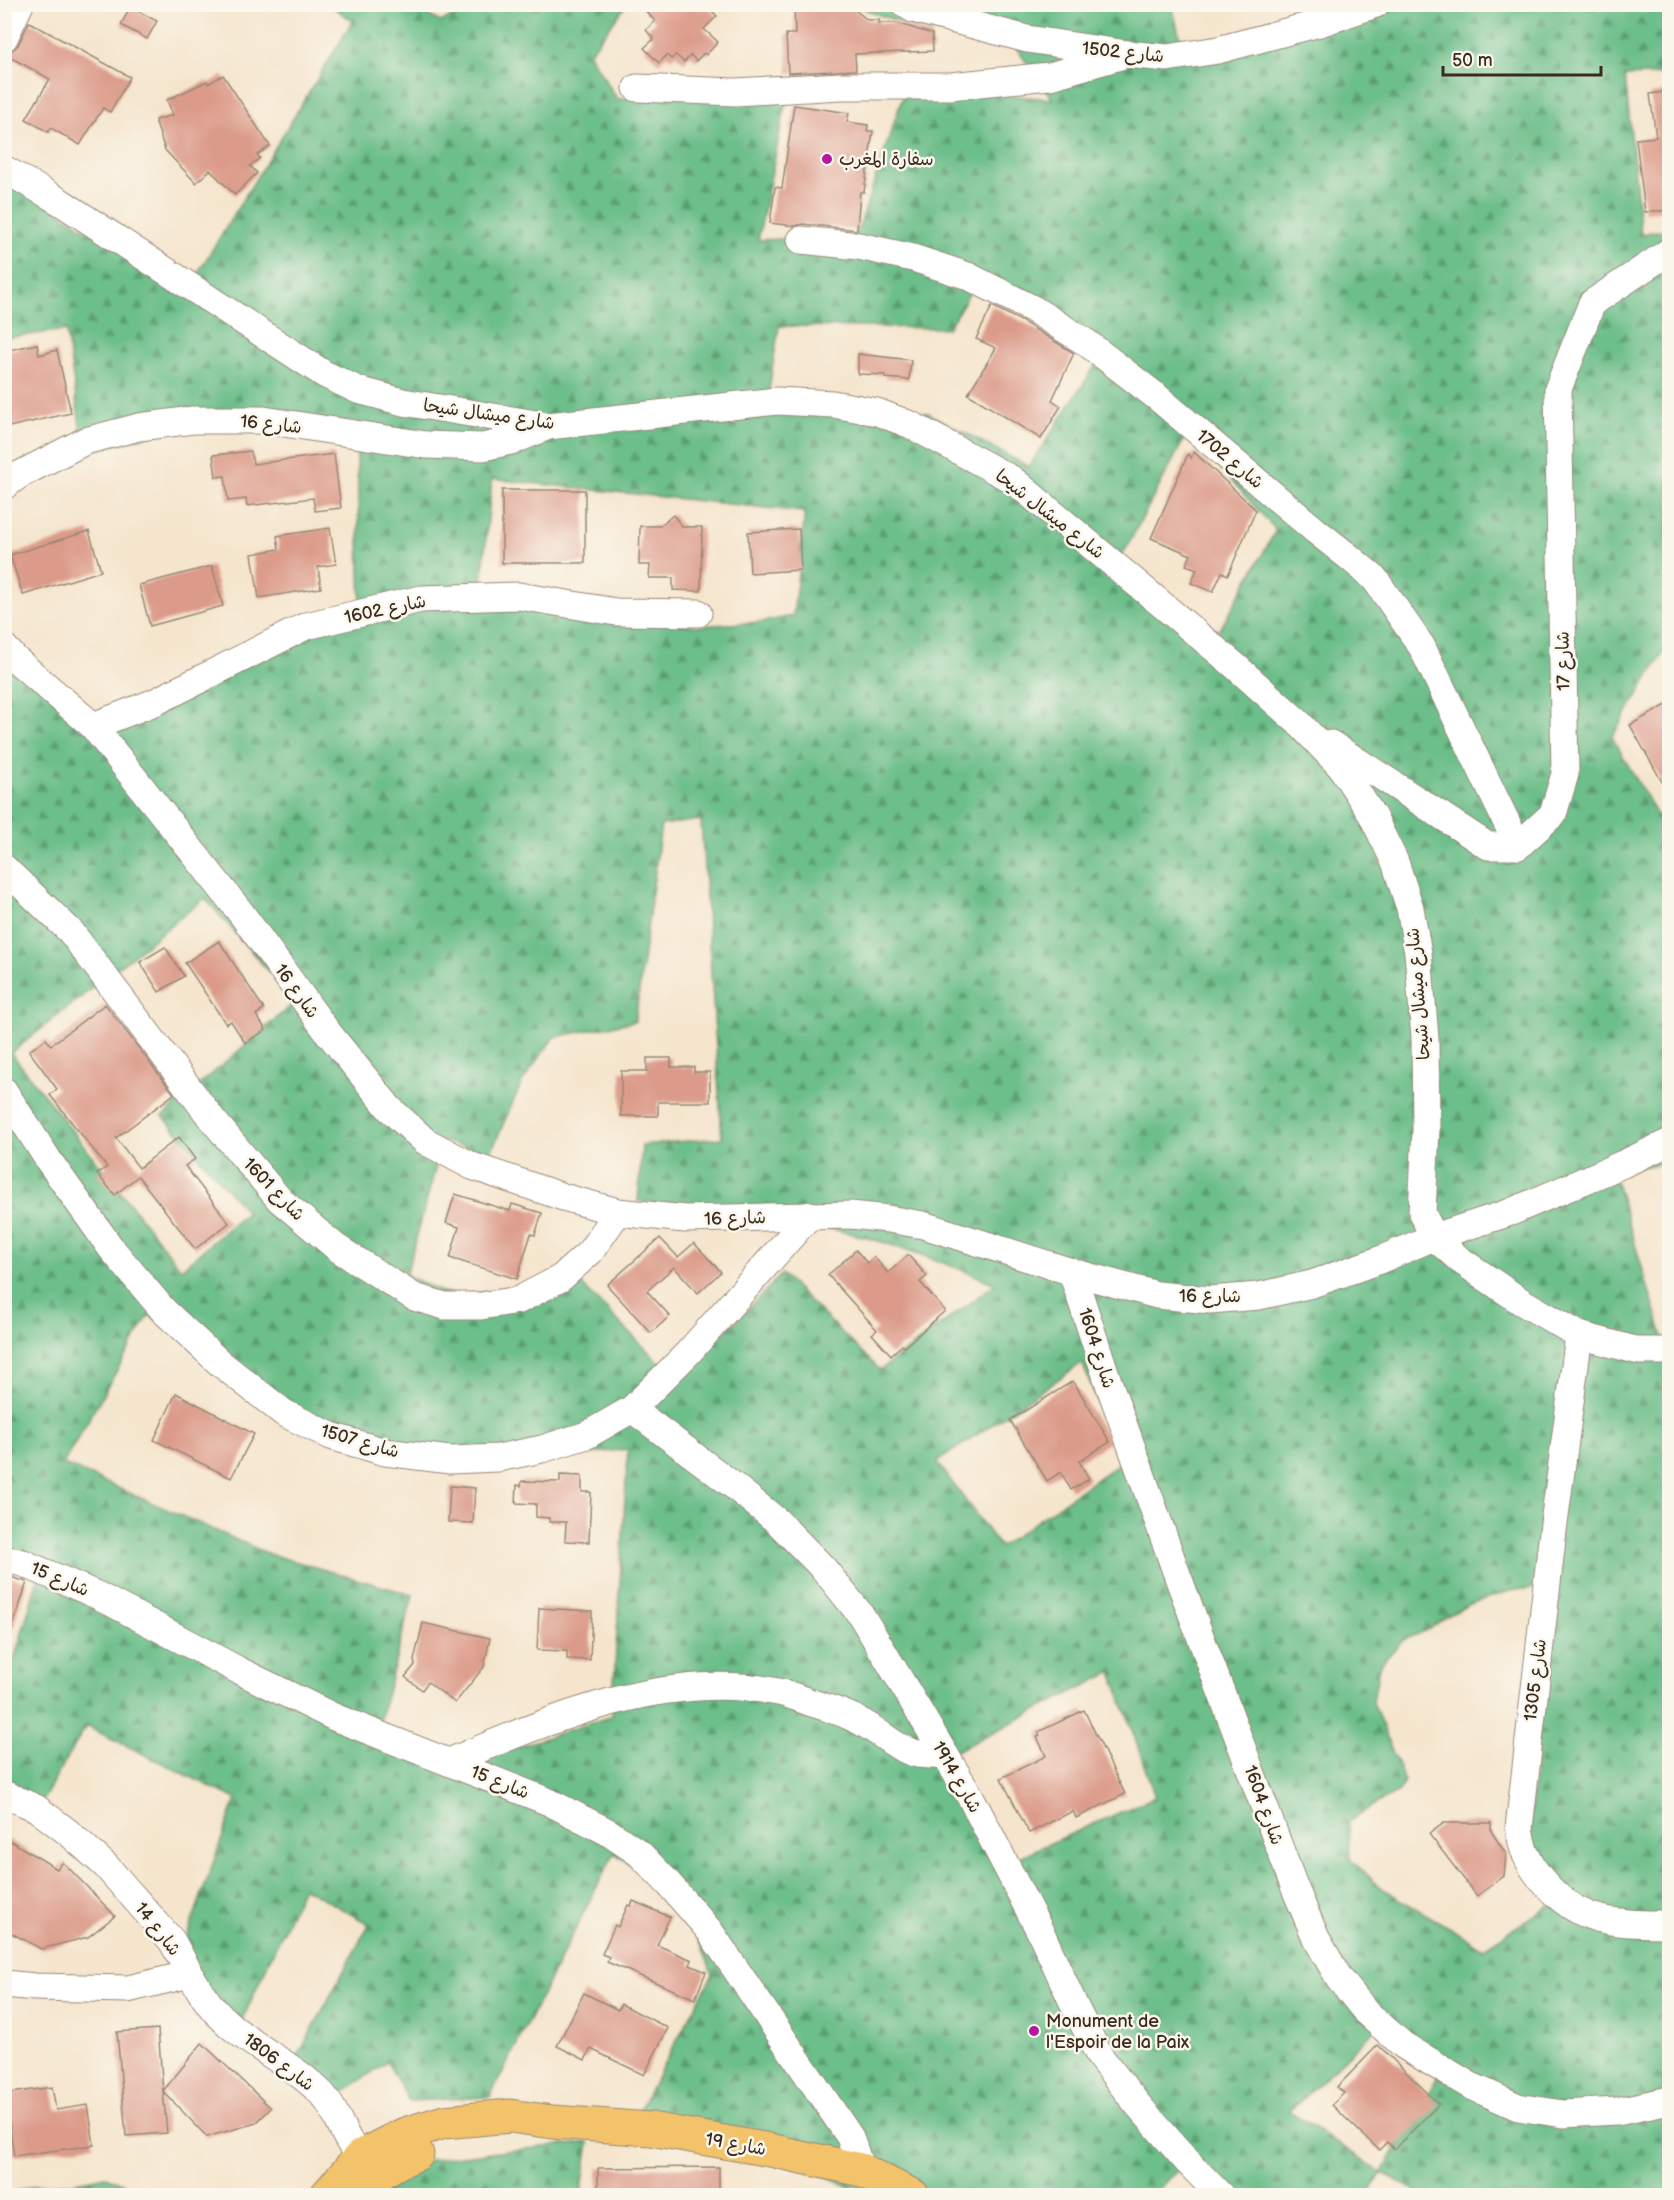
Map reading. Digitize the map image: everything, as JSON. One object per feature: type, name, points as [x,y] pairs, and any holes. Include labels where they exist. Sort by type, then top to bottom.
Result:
[{"type":"main road","name":"شارع 19","points":[[326,2196],[361,2156],[405,2134],[444,2122],[510,2116],[553,2122],[651,2129],[771,2150],[861,2170],[913,2196]]},
{"type":"main road","name":"شارع 19","points":[[356,2196],[377,2174],[398,2161],[449,2144],[512,2137],[553,2122]]},
{"type":"street","points":[[4,38],[20,4]]},
{"type":"street","name":"شارع 1502","points":[[904,4],[914,9],[1027,39],[1167,58],[1218,50],[1320,23],[1376,4]]},
{"type":"street","points":[[637,88],[735,92],[841,86],[950,86],[1050,76],[1127,54]]},
{"type":"street","name":"شارع ميشال شيحا","points":[[4,169],[59,201],[324,374],[358,390],[403,402],[548,426],[777,401],[833,404],[877,412],[911,425],[1012,480],[1233,664],[1299,723],[1341,767],[1372,815],[1395,862],[1410,908],[1418,953],[1425,1038],[1426,1129],[1422,1213],[1434,1237],[1460,1260],[1522,1302],[1579,1335],[1639,1351],[1670,1351]]},
{"type":"street","name":"شارع 1702","points":[[801,240],[859,246],[913,258],[968,276],[1033,309],[1087,343],[1157,397],[1349,557],[1374,579],[1422,647],[1518,846]]},
{"type":"street","name":"شارع 17","points":[[1518,846],[1553,814],[1565,774],[1558,389],[1592,303],[1670,251]]},
{"type":"street","name":"شارع 16","points":[[9,476],[85,441],[139,427],[193,420],[264,420],[416,444],[483,447],[515,440],[548,426]]},
{"type":"street","name":"شارع 1602","points":[[93,726],[155,702],[306,626],[421,599],[519,596],[616,612],[698,613]]},
{"type":"street","name":"شارع 16","points":[[4,647],[93,726],[241,913],[326,1030],[390,1109],[425,1141],[472,1166],[532,1187],[618,1212],[685,1219],[851,1215],[923,1225],[1072,1272],[1157,1295],[1210,1300],[1259,1296],[1312,1284],[1377,1261],[1434,1237],[1511,1212],[1670,1142]]},
{"type":"street","points":[[1299,723],[1488,846],[1518,846]]},
{"type":"street","name":"شارع 1601","points":[[4,868],[71,932],[212,1119],[280,1200],[337,1248],[414,1297],[445,1306],[481,1306],[519,1300],[561,1278],[590,1252],[618,1212]]},
{"type":"street","name":"شارع 1507","points":[[4,1091],[49,1161],[111,1248],[164,1311],[220,1363],[284,1413],[331,1436],[385,1452],[450,1460],[498,1458],[542,1449],[587,1435],[632,1409],[688,1353],[810,1215]]},
{"type":"street","name":"شارع 1604","points":[[1072,1272],[1108,1382],[1178,1577],[1294,1886],[1316,1938],[1339,1978],[1367,2013],[1403,2045],[1469,2085],[1518,2107],[1563,2114],[1617,2111],[1670,2100]]},
{"type":"street","name":"شارع 1305","points":[[1579,1335],[1552,1531],[1519,1828],[1525,1853],[1536,1874],[1551,1890],[1574,1908],[1599,1919],[1633,1924],[1670,1924]]},
{"type":"street","name":"شارع 1914","points":[[632,1409],[768,1514],[823,1568],[861,1615],[946,1756],[1004,1859],[1100,2057],[1145,2113],[1221,2196]]},
{"type":"street","name":"شارع 15","points":[[4,1559],[23,1563],[99,1596],[238,1670],[334,1717],[549,1802],[608,1832],[639,1853],[709,1930],[850,2137],[861,2170]]},
{"type":"street","points":[[449,1762],[519,1732],[634,1695],[679,1689],[733,1686],[778,1692],[828,1707],[863,1723],[895,1745],[918,1754],[946,1756]]},
{"type":"street","name":"شارع 14","points":[[4,1794],[36,1808],[69,1833],[106,1866],[172,1941],[190,1974],[128,1989],[4,1984]]},
{"type":"street","name":"شارع 1806","points":[[190,1974],[203,1997],[219,2015],[324,2097],[347,2141],[361,2156]]},
{"type":"green space","points":[[330,5],[412,5],[440,22],[480,5],[626,5],[589,54],[617,99],[790,83],[758,240],[856,236],[906,87],[1053,99],[1009,38],[969,35],[911,25],[855,5],[1172,5],[1185,60],[1339,5],[1669,5],[1669,74],[1625,76],[1641,234],[1669,229],[1669,644],[1612,737],[1670,838],[1669,1162],[1613,1172],[1669,1356],[1669,2195],[1424,2195],[1383,2173],[1366,2195],[1204,2195],[1178,2170],[1152,2195],[866,2195],[828,2177],[634,2119],[713,1974],[701,1945],[679,1910],[653,1883],[614,1853],[490,2097],[409,2101],[387,2062],[330,2101],[291,2069],[369,1924],[303,1887],[238,2029],[176,1967],[236,1799],[86,1726],[34,1815],[5,1806],[5,1665],[12,1667],[39,1575],[4,1565],[4,641],[81,730],[361,608],[356,421],[210,419],[84,453],[66,330],[5,338],[5,177],[185,294],[353,21]],"holes":[[[979,278],[1107,348],[1029,467],[928,413],[767,403],[779,326],[948,328]],[[1188,432],[1276,530],[1219,631],[1113,573]],[[492,479],[805,512],[793,616],[762,622],[698,626],[480,601]],[[701,820],[722,1138],[642,1145],[638,1201],[816,1225],[919,1254],[995,1284],[880,1370],[782,1274],[677,1380],[576,1279],[459,1296],[440,1291],[406,1275],[443,1141],[490,1154],[522,1082],[554,1037],[635,1021],[661,825]],[[205,898],[295,1002],[163,1116],[247,1212],[181,1269],[11,1053]],[[149,1315],[278,1407],[479,1466],[628,1449],[612,1716],[468,1763],[377,1730],[413,1595],[269,1554],[63,1464]],[[1082,1363],[1122,1461],[1000,1547],[937,1462]],[[1550,1586],[1528,1842],[1564,1896],[1484,1948],[1381,1888],[1350,1859],[1349,1821],[1399,1792],[1404,1781],[1373,1702],[1379,1666],[1403,1640],[1429,1629],[1470,1604],[1509,1591]],[[1112,1672],[1155,1797],[1001,1865],[936,1761]],[[1381,2024],[1440,2073],[1382,2173],[1290,2111]]]},
{"type":"green space","points":[[589,2142],[581,2195],[388,2195],[363,2167]]},
{"type":"green space","points":[[106,2176],[148,2195],[8,2195],[31,2186],[71,2183]]},
{"type":"building","points":[[639,4],[705,4],[717,16],[704,29],[718,42],[706,55],[704,53],[696,61],[691,55],[684,62],[676,55],[671,59],[667,55],[659,63],[644,48],[654,39],[646,30],[655,21]]},
{"type":"building","points":[[794,4],[832,4],[839,9],[852,8],[868,20],[879,20],[879,23],[897,23],[932,34],[933,51],[855,54],[856,70],[788,73],[786,34],[795,34]]},
{"type":"building","points":[[130,7],[157,21],[147,39],[121,25]]},
{"type":"building","points":[[29,22],[130,77],[110,112],[103,108],[80,145],[51,128],[48,132],[26,119],[50,79],[6,55],[18,45]]},
{"type":"building","points":[[223,75],[270,146],[257,155],[260,158],[250,166],[257,173],[235,195],[210,170],[196,183],[165,150],[155,120],[173,115],[167,100],[207,81],[208,84]]},
{"type":"building","points":[[1670,91],[1670,210],[1645,212],[1636,139],[1656,137],[1650,94]]},
{"type":"building","name":"سفارة المغرب","points":[[794,105],[849,113],[847,122],[868,125],[867,131],[873,131],[864,192],[860,192],[857,230],[770,223],[775,187],[782,188]]},
{"type":"building","points":[[992,306],[1074,353],[1052,400],[1061,406],[1041,439],[968,394],[996,348],[976,339]]},
{"type":"building","points":[[37,344],[39,355],[57,350],[71,413],[4,428],[4,351]]},
{"type":"building","points":[[858,354],[911,360],[909,380],[885,378],[885,375],[858,374]]},
{"type":"building","points":[[251,451],[253,464],[334,454],[341,508],[315,511],[313,498],[247,506],[246,499],[228,501],[225,476],[216,477],[213,455]]},
{"type":"building","points":[[1194,452],[1256,510],[1228,575],[1222,572],[1213,592],[1191,583],[1197,569],[1186,565],[1191,555],[1151,538],[1188,454],[1191,458]]},
{"type":"building","points":[[502,490],[585,490],[585,563],[502,563]]},
{"type":"building","points":[[673,515],[683,527],[702,527],[701,591],[673,590],[673,578],[649,578],[650,565],[639,565],[640,526],[660,526]]},
{"type":"building","points":[[330,528],[336,564],[318,567],[321,588],[259,598],[252,554],[279,549],[277,536]]},
{"type":"building","points":[[799,529],[801,570],[750,573],[748,532]]},
{"type":"building","points":[[89,531],[101,571],[23,595],[10,555]]},
{"type":"building","points":[[212,566],[223,606],[150,626],[139,585]]},
{"type":"building","points":[[1670,703],[1670,796],[1630,725]]},
{"type":"building","points":[[219,941],[264,1009],[256,1015],[266,1030],[245,1043],[231,1021],[226,1024],[185,963]]},
{"type":"building","points":[[165,947],[184,976],[159,992],[140,962]]},
{"type":"building","points":[[105,1004],[174,1094],[116,1138],[139,1168],[179,1137],[195,1159],[185,1166],[229,1223],[195,1249],[138,1176],[115,1195],[97,1174],[107,1167],[50,1095],[57,1089],[29,1051],[46,1039],[51,1045]]},
{"type":"building","points":[[647,1058],[671,1058],[671,1067],[694,1067],[694,1072],[710,1072],[710,1102],[658,1102],[658,1116],[621,1116],[621,1071],[647,1071]]},
{"type":"building","points":[[455,1194],[510,1211],[512,1204],[542,1213],[535,1235],[531,1234],[517,1279],[450,1258],[459,1227],[446,1223]]},
{"type":"building","points":[[660,1238],[678,1257],[694,1243],[721,1272],[698,1293],[674,1267],[647,1291],[670,1316],[651,1333],[607,1285]]},
{"type":"building","points":[[856,1250],[867,1263],[874,1257],[888,1273],[908,1255],[927,1276],[920,1282],[945,1311],[904,1347],[902,1345],[891,1355],[872,1334],[877,1330],[828,1275]]},
{"type":"building","points":[[1073,1381],[1110,1442],[1079,1461],[1089,1479],[1071,1490],[1061,1472],[1047,1481],[1010,1420]]},
{"type":"building","points":[[176,1393],[254,1434],[231,1478],[154,1440]]},
{"type":"building","points":[[560,1475],[582,1476],[582,1492],[591,1492],[589,1542],[565,1541],[566,1522],[549,1522],[549,1518],[536,1517],[536,1504],[516,1503],[517,1485],[521,1486],[522,1481],[560,1482]]},
{"type":"building","points":[[450,1486],[475,1488],[473,1523],[448,1522]]},
{"type":"building","points":[[4,1575],[27,1582],[8,1642],[4,1641]]},
{"type":"building","points":[[539,1608],[592,1611],[590,1660],[567,1659],[567,1651],[537,1650]]},
{"type":"building","points":[[423,1623],[490,1638],[484,1667],[455,1703],[428,1682],[422,1690],[405,1677],[415,1665],[414,1660]]},
{"type":"building","points":[[1084,1710],[1125,1794],[1076,1818],[1073,1811],[1029,1833],[1001,1778],[1046,1756],[1037,1737],[1040,1736],[1038,1732]]},
{"type":"building","points":[[1444,1823],[1491,1823],[1491,1831],[1506,1854],[1504,1876],[1477,1896],[1429,1834]]},
{"type":"building","points":[[4,1837],[57,1869],[63,1862],[115,1916],[88,1937],[41,1949],[4,1929]]},
{"type":"building","points":[[633,1901],[670,1917],[657,1945],[692,1960],[690,1965],[706,1972],[695,1999],[607,1962],[609,1957],[602,1954],[615,1925],[618,1927],[628,1905],[631,1906]]},
{"type":"building","points":[[584,1993],[618,2010],[621,2004],[668,2028],[644,2075],[591,2049],[585,2060],[557,2046]]},
{"type":"building","points":[[158,2029],[167,2133],[126,2136],[117,2032]]},
{"type":"building","points":[[202,2043],[271,2108],[256,2123],[207,2137],[163,2091]]},
{"type":"building","points":[[1378,2045],[1439,2104],[1394,2149],[1387,2142],[1379,2150],[1332,2105],[1344,2093],[1337,2087]]},
{"type":"building","points":[[52,2087],[56,2110],[88,2105],[94,2145],[14,2156],[5,2094]]},
{"type":"building","points":[[719,2167],[719,2196],[598,2196],[598,2168]]},
{"type":"place","name":"سفارة المغرب","points":[[827,159]]},
{"type":"place","name":"Monument de l'Espoir de la Paix","points":[[1034,2031]]}]
